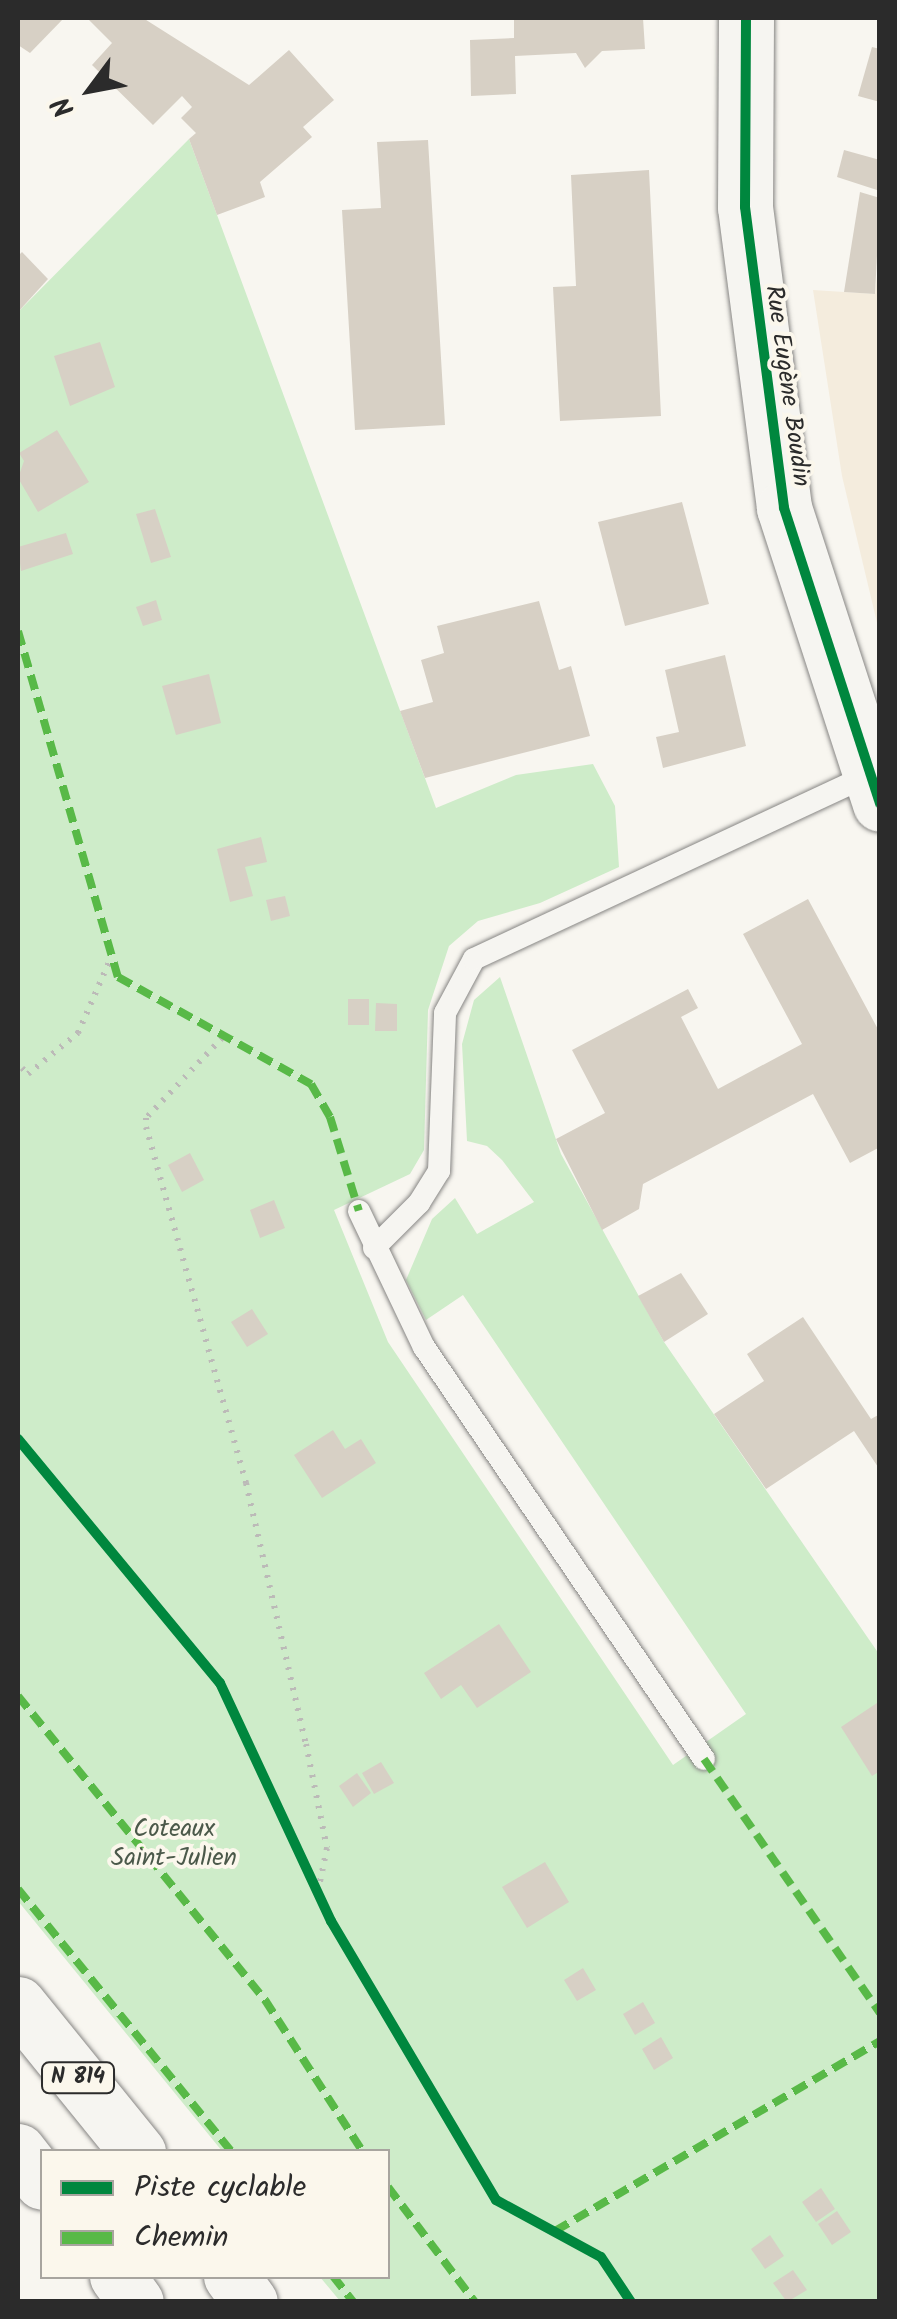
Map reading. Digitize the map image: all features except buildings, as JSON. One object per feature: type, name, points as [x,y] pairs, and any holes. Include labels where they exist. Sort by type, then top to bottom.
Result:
[{"type":"main road","name":"Rue Eugène Boudin","points":[[746,18],[744,207],[784,508],[873,790]]},
{"type":"main road","name":"N 814","points":[[18,2004],[136,2149]]},
{"type":"main road","points":[[18,2151],[40,2179]]},
{"type":"main road","points":[[119,2279],[136,2302]]},
{"type":"main road","points":[[234,2279],[250,2302]]},
{"type":"lane","points":[[374,1248],[420,1202],[439,1171],[445,1013],[474,959],[873,790]]},
{"type":"lane","points":[[359,1211],[424,1347],[704,1759]]},
{"type":"path","points":[[22,1068],[28,1074],[78,1033],[109,962]]},
{"type":"path","points":[[222,1038],[146,1118],[146,1127],[246,1483],[293,1686],[327,1848],[318,1891]]},
{"type":"shaded area","points":[[879,258],[879,631],[842,476],[813,290],[875,294]]},
{"type":"green space","name":"Coteaux Saint-Julien","points":[[189,139],[436,808],[516,775],[593,764],[615,806],[619,867],[540,903],[478,921],[449,946],[428,1010],[424,1150],[410,1174],[334,1210],[388,1342],[673,1765],[746,1714],[463,1295],[426,1320],[406,1280],[432,1219],[455,1198],[477,1234],[534,1202],[487,1146],[467,1141],[462,1044],[474,1000],[500,977],[561,1154],[664,1342],[879,1654],[879,2301],[340,2301],[322,2279],[390,2279],[390,2149],[220,2149],[18,1901],[18,312]]},
{"type":"marked path","points":[[18,631],[118,977],[311,1084],[330,1117],[359,1211]]},
{"type":"marked path","points":[[18,1696],[265,2000],[361,2149]]},
{"type":"marked path","points":[[704,1759],[880,2013]]},
{"type":"marked path","points":[[18,1889],[230,2149]]},
{"type":"marked path","points":[[555,2231],[880,2041]]},
{"type":"marked path","points":[[390,2190],[475,2302]]},
{"type":"marked path","points":[[335,2279],[353,2302]]},
{"type":"cycle path","points":[[746,18],[745,207],[784,508],[880,804]]},
{"type":"cycle path","points":[[18,1439],[220,1683],[331,1921],[496,2200],[601,2257],[631,2302]]}]
